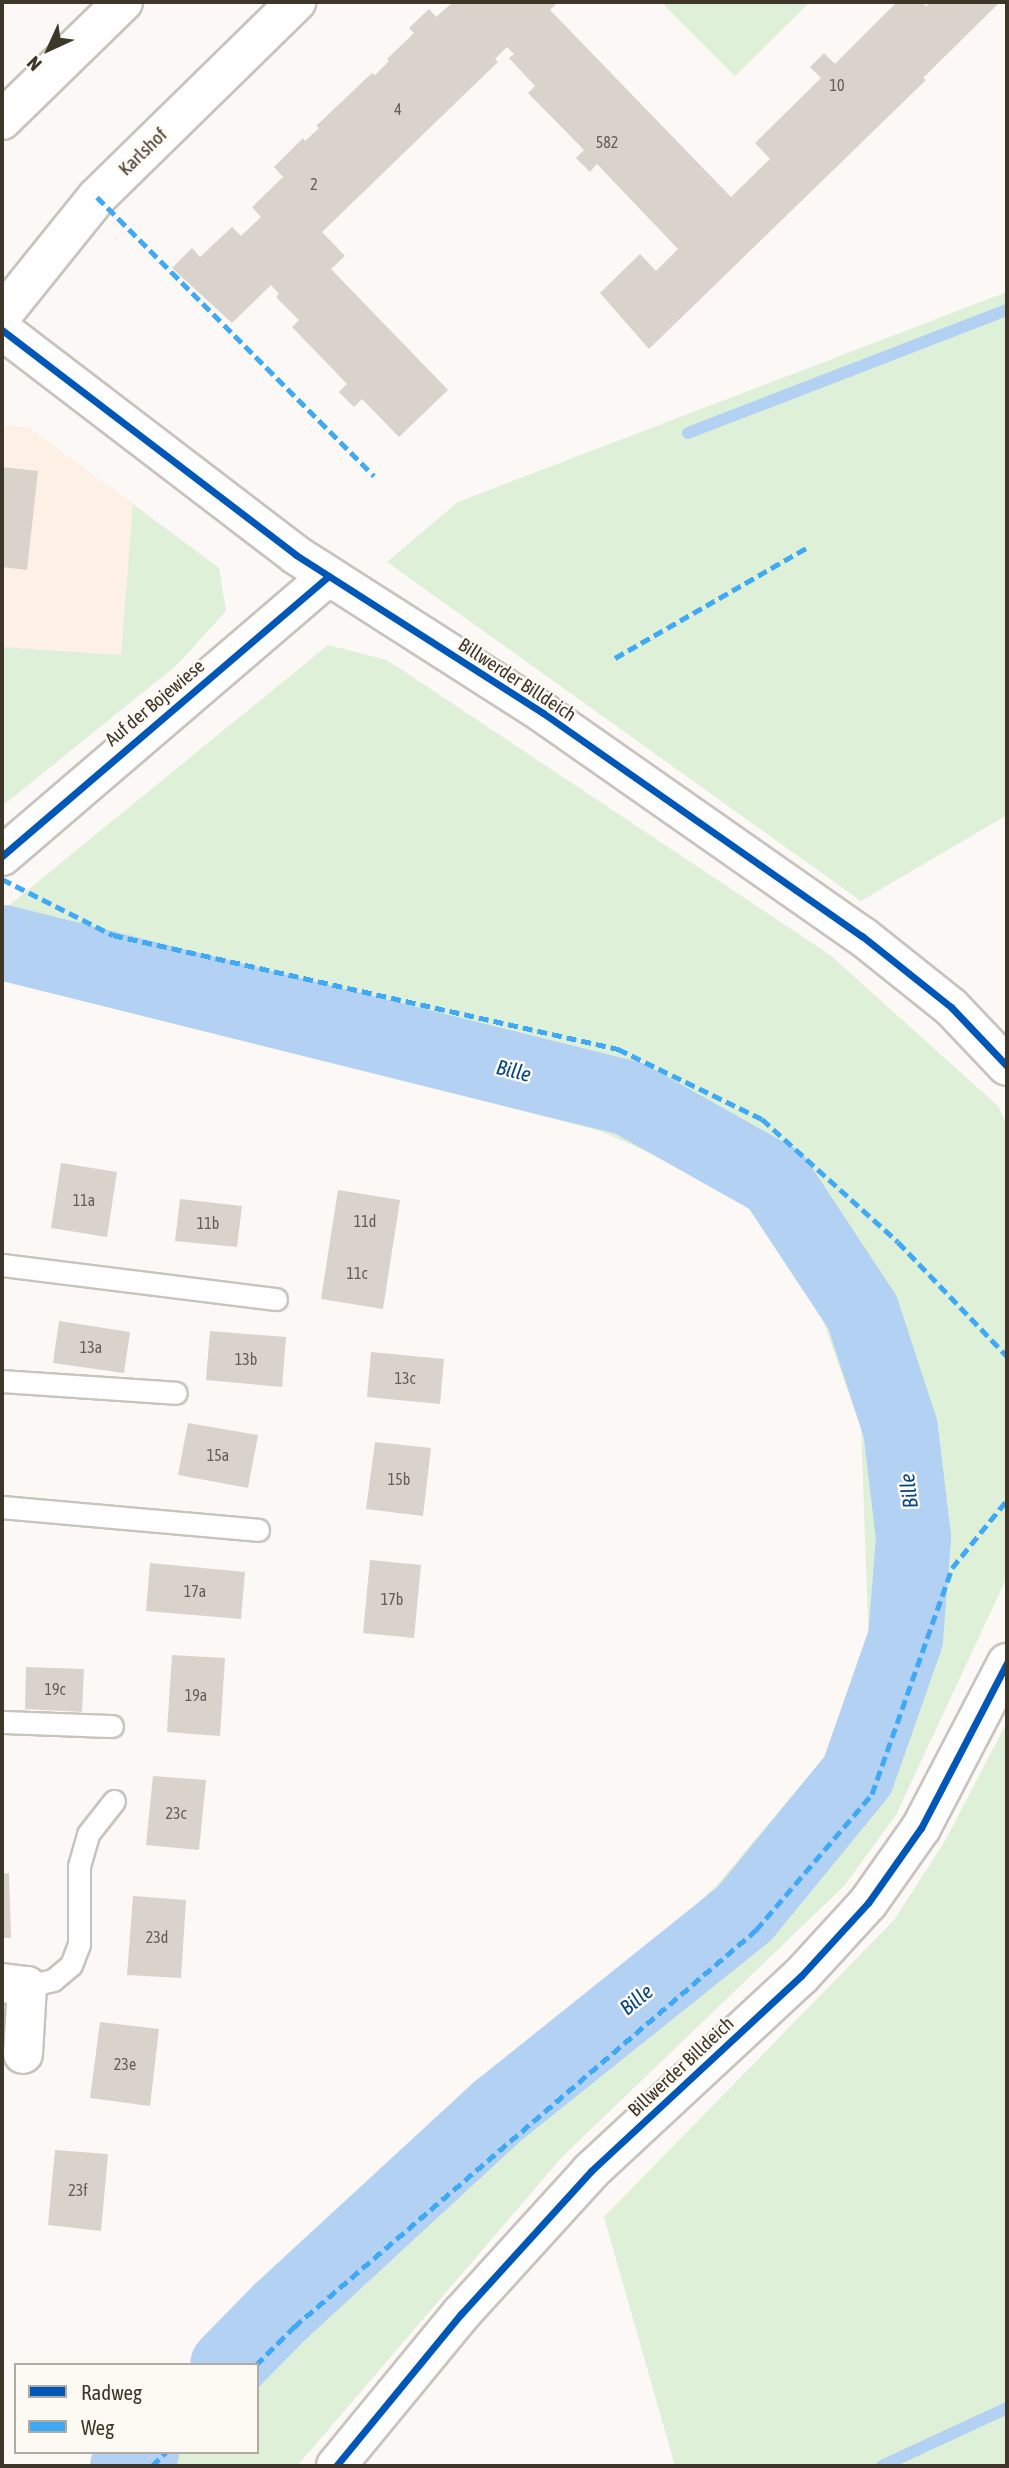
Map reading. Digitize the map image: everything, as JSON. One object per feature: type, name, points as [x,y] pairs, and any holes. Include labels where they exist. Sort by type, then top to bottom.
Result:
[{"type":"street","points":[[2,120],[123,2]]},
{"type":"street","name":"Karlshof","points":[[2,315],[97,197],[296,2]]},
{"type":"street","name":"Billwerder Billdeich","points":[[2,330],[296,555],[543,713],[852,929],[951,1007],[1007,1066]]},
{"type":"street","name":"Auf der Bojewiese","points":[[2,856],[329,576]]},
{"type":"street","name":"Billwerder Billdeich","points":[[336,2466],[461,2314],[591,2171],[801,1976],[868,1903],[921,1828],[1007,1663]]},
{"type":"street","points":[[14,1984],[23,2054]]},
{"type":"lane","points":[[2,1265],[276,1300]]},
{"type":"lane","points":[[2,1381],[176,1393]]},
{"type":"lane","points":[[2,1507],[258,1530]]},
{"type":"lane","points":[[2,1722],[112,1726]]},
{"type":"lane","points":[[14,1984],[53,1980],[71,1965],[79,1944],[79,1866],[88,1834],[114,1801]]},
{"type":"shaded area","points":[[2,425],[30,428],[133,504],[121,655],[2,647]]},
{"type":"green space","points":[[661,2],[810,2],[735,76]]},
{"type":"green space","points":[[1007,292],[1007,815],[861,901],[387,562],[458,502]]},
{"type":"green space","points":[[133,504],[219,568],[226,611],[177,665],[2,806],[2,647],[121,655]]},
{"type":"green space","points":[[328,645],[387,660],[830,955],[998,1106],[1007,1126],[1007,1577],[896,1815],[844,1886],[562,2157],[297,2466],[90,2466],[103,2454],[259,2454],[259,2363],[201,2363],[716,1886],[831,1749],[869,1648],[861,1428],[819,1309],[743,1194],[600,1131],[2,975],[2,911]]},
{"type":"green space","points":[[1007,1722],[1007,2466],[675,2466],[604,2217],[894,1920],[945,1841]]},
{"type":"building","points":[[453,2],[558,2],[550,10],[731,197],[770,159],[755,143],[821,78],[810,67],[824,53],[835,64],[897,2],[922,2],[926,6],[931,2],[1000,2],[923,78],[926,80],[649,349],[600,293],[640,254],[656,271],[678,249],[597,164],[590,172],[576,158],[584,150],[528,93],[535,86],[509,58],[514,54],[507,47],[495,59],[498,62],[322,232],[345,256],[331,269],[448,390],[399,437],[362,399],[354,407],[339,392],[347,384],[292,327],[299,320],[276,297],[279,294],[271,285],[232,323],[172,268],[192,248],[200,257],[232,227],[241,236],[261,217],[252,207],[283,177],[274,167],[303,138],[305,141],[319,128],[316,126],[372,73],[375,75],[389,61],[387,59],[414,33],[409,28],[429,9],[436,17]]},
{"type":"building","points":[[2,467],[38,471],[27,570],[2,567]]},
{"type":"building","points":[[61,1163],[117,1172],[107,1237],[51,1228]]},
{"type":"building","points":[[338,1190],[400,1200],[383,1309],[321,1299]]},
{"type":"building","points":[[180,1199],[242,1206],[237,1247],[175,1241]]},
{"type":"building","points":[[59,1321],[130,1332],[124,1373],[53,1363]]},
{"type":"building","points":[[210,1331],[286,1337],[282,1387],[206,1380]]},
{"type":"building","points":[[371,1352],[444,1359],[440,1404],[367,1397]]},
{"type":"building","points":[[188,1423],[258,1435],[248,1488],[178,1475]]},
{"type":"building","points":[[375,1442],[431,1448],[423,1516],[366,1509]]},
{"type":"building","points":[[370,1560],[421,1565],[414,1638],[363,1633]]},
{"type":"building","points":[[150,1563],[245,1572],[241,1619],[146,1611]]},
{"type":"building","points":[[172,1655],[225,1658],[220,1736],[167,1732]]},
{"type":"building","points":[[26,1667],[84,1669],[82,1712],[25,1709]]},
{"type":"building","points":[[153,1776],[206,1780],[199,1850],[146,1845]]},
{"type":"building","points":[[9,1873],[11,1938],[2,1938],[2,1874]]},
{"type":"building","points":[[133,1896],[186,1900],[181,1978],[127,1975]]},
{"type":"building","points":[[100,2022],[159,2029],[150,2106],[90,2098]]},
{"type":"building","points":[[55,2150],[108,2154],[101,2231],[48,2225]]},
{"type":"waterway","points":[[688,433],[1007,310]]},
{"type":"waterway","name":"Bille","points":[[2,942],[629,1098],[775,1180],[862,1312],[900,1428],[913,1537],[905,1638],[857,1775],[744,1913],[499,2109],[281,2310],[229,2363]]},
{"type":"waterway","points":[[882,2466],[1007,2408]]},
{"type":"waterway","name":"Bille","points":[[127,2466],[139,2454]]},
{"type":"marked path","points":[[97,197],[374,476]]},
{"type":"marked path","points":[[615,658],[808,547]]},
{"type":"marked path","points":[[2,879],[113,935],[618,1049],[762,1119],[898,1242],[1007,1356]]},
{"type":"marked path","points":[[258,2363],[294,2327],[756,1930],[872,1794],[952,1568],[1007,1500]]},
{"type":"marked path","points":[[152,2466],[164,2454]]},
{"type":"cycle path","points":[[2,330],[296,555],[543,713],[862,936],[951,1007],[1007,1066]]},
{"type":"cycle path","points":[[2,856],[329,576]]},
{"type":"cycle path","points":[[336,2466],[461,2314],[591,2171],[801,1976],[868,1903],[921,1828],[1007,1663]]}]
